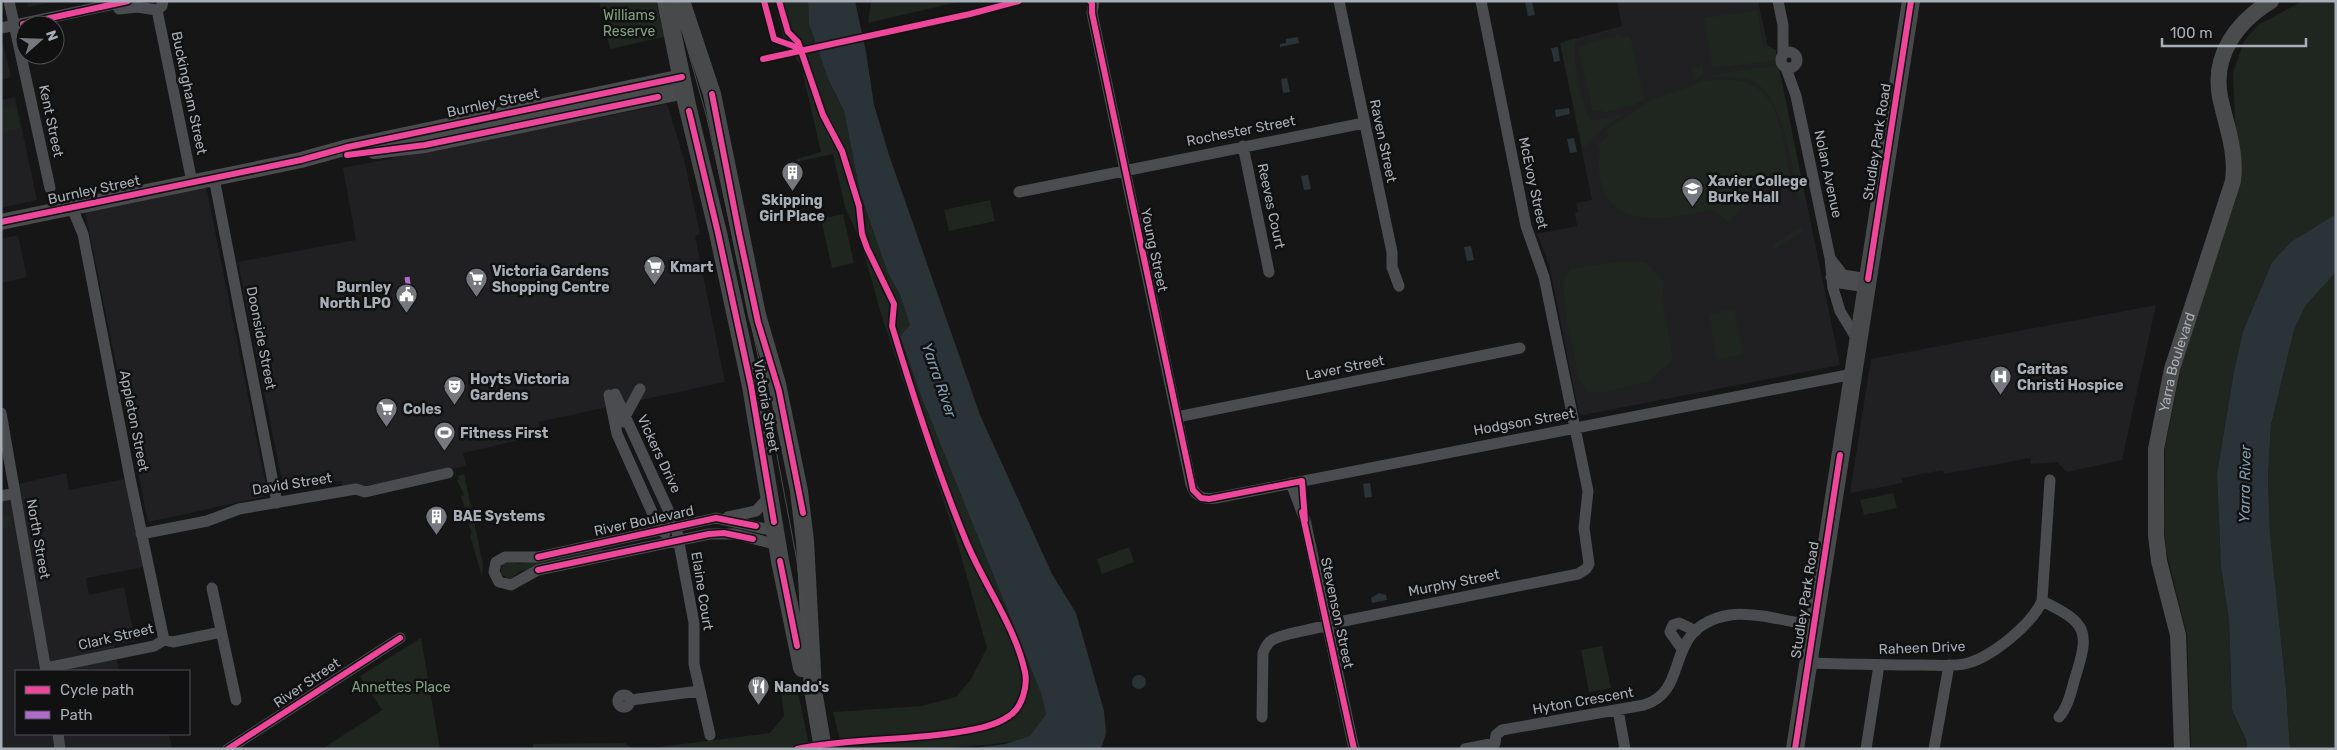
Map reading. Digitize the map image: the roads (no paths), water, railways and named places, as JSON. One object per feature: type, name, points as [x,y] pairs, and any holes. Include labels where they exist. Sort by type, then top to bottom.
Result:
[{"type":"main road","name":"Victoria Street","points":[[666,1],[749,377],[776,538],[800,661],[815,710],[823,749]]},
{"type":"main road","name":"Victoria Street","points":[[681,1],[708,80],[757,315],[778,391],[801,500],[805,546],[808,630],[815,710]]},
{"type":"main road","name":"Studley Park Road","points":[[1795,749],[1911,1]]},
{"type":"main road","name":"Yarra Boulevard","points":[[2182,749],[2180,647],[2156,542],[2156,449],[2172,369],[2233,181],[2233,152],[2219,84],[2222,56],[2229,41],[2243,22],[2271,1]]},
{"type":"main road","points":[[684,84],[708,80]]},
{"type":"main road","name":"Burnley Street","points":[[424,138],[541,105],[684,84]]},
{"type":"main road","name":"Burnley Street","points":[[1,222],[310,158],[348,147],[543,121],[684,84]]},
{"type":"main road","points":[[541,105],[543,121]]},
{"type":"main road","points":[[776,538],[805,546]]},
{"type":"street","name":"Kent Street","points":[[9,1],[15,20]]},
{"type":"street","points":[[65,19],[128,1]]},
{"type":"street","name":"Raven Street","points":[[1339,1],[1392,252],[1392,267],[1399,286]]},
{"type":"street","name":"McEvoy Street","points":[[1481,1],[1526,226],[1544,277],[1588,497],[1584,522],[1589,561],[1586,569]]},
{"type":"street","name":"Nolan Avenue","points":[[1778,1],[1789,54],[1781,62],[1791,67],[1830,258],[1831,278],[1840,311],[1858,341]]},
{"type":"street","name":"Young Street","points":[[1093,2],[1092,13],[1192,488],[1201,498]]},
{"type":"street","points":[[65,18],[154,5]]},
{"type":"street","name":"Buckingham Street","points":[[154,5],[192,182]]},
{"type":"street","points":[[1,28],[15,29]]},
{"type":"street","points":[[1,34],[15,30]]},
{"type":"street","name":"Kent Street","points":[[25,65],[50,188]]},
{"type":"street","name":"Rochester Street","points":[[1019,192],[1124,169],[1364,123]]},
{"type":"street","name":"Reeves Court","points":[[1243,146],[1269,272]]},
{"type":"street","name":"Doonside Street","points":[[214,178],[277,503]]},
{"type":"street","name":"Appleton Street","points":[[72,208],[83,234],[164,640]]},
{"type":"street","points":[[1830,258],[1843,274],[1867,283]]},
{"type":"street","points":[[1831,278],[1840,283],[1867,283]]},
{"type":"street","name":"Laver Street","points":[[1177,417],[1520,348]]},
{"type":"street","name":"Hodgson Street","points":[[1201,498],[1216,498],[1853,374]]},
{"type":"street","points":[[624,450],[627,440],[621,425],[640,389]]},
{"type":"street","name":"Vickers Drive","points":[[660,530],[616,433],[612,394],[676,526],[678,540]]},
{"type":"street","name":"North Street","points":[[1,412],[46,670]]},
{"type":"street","points":[[632,467],[645,460]]},
{"type":"street","name":"David Street","points":[[142,534],[207,521],[239,509],[356,489],[365,492],[448,473]]},
{"type":"street","name":"Raheen Drive","points":[[1808,663],[1949,665],[1969,663],[1992,651],[2032,619],[2042,601],[2050,480]]},
{"type":"street","name":"Stevenson Street","points":[[1297,482],[1354,749]]},
{"type":"street","points":[[1,496],[15,493]]},
{"type":"street","name":"River Boulevard","points":[[770,496],[762,507],[754,511],[676,526],[538,557],[502,558],[495,564],[494,573],[501,583],[512,585],[536,571],[678,540],[724,532],[776,538]]},
{"type":"street","name":"River Boulevard","points":[[716,518],[776,538]]},
{"type":"street","points":[[660,530],[678,540]]},
{"type":"street","points":[[639,535],[642,547]]},
{"type":"street","name":"Elaine Court","points":[[678,540],[694,623],[693,657],[710,734]]},
{"type":"street","points":[[612,541],[614,553]]},
{"type":"street","name":"Murphy Street","points":[[1262,717],[1262,658],[1266,646],[1278,638],[1327,626],[1578,574],[1586,569]]},
{"type":"street","points":[[212,588],[236,700]]},
{"type":"street","points":[[2042,601],[2072,617],[2082,631],[2084,641],[2082,657],[2067,706],[2059,717]]},
{"type":"street","name":"Hyton Crescent","points":[[1465,749],[1495,746],[1496,735],[1502,730],[1651,703],[1663,694],[1673,680],[1682,649],[1696,631],[1712,621],[1738,614],[1814,626]]},
{"type":"street","points":[[1682,649],[1670,632],[1673,625],[1679,622],[1696,631]]},
{"type":"street","name":"Clark Street","points":[[46,670],[154,646],[164,640],[173,642],[221,632]]},
{"type":"street","name":"River Street","points":[[228,749],[400,638]]},
{"type":"street","points":[[1866,749],[1878,665]]},
{"type":"street","points":[[1934,749],[1949,665]]},
{"type":"street","points":[[631,700],[699,690]]},
{"type":"street","points":[[1618,710],[1625,749]]},
{"type":"street","points":[[58,735],[60,749]]},
{"type":"water","name":"Yarra River","points":[[808,1],[855,1],[866,52],[874,105],[889,155],[980,415],[1052,574],[1076,613],[1104,711],[1106,733],[1101,749],[967,749],[1005,744],[1030,736],[1046,714],[1041,693],[921,396],[900,336],[910,325],[900,295],[887,271],[860,193],[844,111],[828,79],[809,24]]},
{"type":"water","points":[[1532,1],[1535,15],[1528,16],[1525,2]]},
{"type":"water","points":[[1298,37],[1299,43],[1280,47],[1280,44],[1286,43],[1286,39]]},
{"type":"water","points":[[1558,47],[1560,61],[1554,62],[1551,48]]},
{"type":"water","points":[[1287,78],[1290,92],[1283,93],[1281,79]]},
{"type":"water","points":[[1569,108],[1570,114],[1556,117],[1555,110]]},
{"type":"water","points":[[1574,138],[1577,152],[1570,153],[1567,139]]},
{"type":"water","points":[[1308,175],[1311,189],[1304,190],[1301,176]]},
{"type":"water","name":"Yarra River","points":[[2336,214],[2336,272],[2306,305],[2294,330],[2271,425],[2268,478],[2270,535],[2286,688],[2290,749],[2247,749],[2246,740],[2232,710],[2229,620],[2221,568],[2217,474],[2234,371],[2243,331],[2272,262],[2292,241]]},
{"type":"water","points":[[1471,246],[1474,260],[1467,261],[1464,247]]},
{"type":"water","points":[[1370,483],[1372,497],[1365,498],[1363,484]]},
{"type":"water","points":[[1379,593],[1386,595],[1387,600],[1372,603],[1371,598]]},
{"type":"water","points":[[1136,675],[1142,675],[1146,682],[1142,689],[1136,689],[1132,685],[1132,679]]},
{"type":"tram line","points":[[674,1],[707,118],[760,365],[797,561],[809,666],[825,749]]},
{"type":"place","name":"Skipping Girl Place","points":[[792,191]]},
{"type":"place","name":"Xavier College Burke Hall","points":[[1692,208]]},
{"type":"place","name":"Kmart","points":[[654,286]]},
{"type":"place","name":"Victoria Gardens Shopping Centre","points":[[476,298]]},
{"type":"place","name":"Burnley North LPO","points":[[407,314]]},
{"type":"place","name":"Caritas Christi Hospice","points":[[2001,396]]},
{"type":"place","name":"Hoyts Victoria Gardens","points":[[454,406]]},
{"type":"place","name":"Coles","points":[[387,428]]},
{"type":"place","name":"Fitness First","points":[[444,452]]},
{"type":"place","name":"BAE Systems","points":[[437,535]]},
{"type":"place","name":"Nando's","points":[[758,706]]},
{"type":"park label","name":"Williams Reserve","points":[[629,24]]},
{"type":"park label","name":"Annettes Place","points":[[401,687]]}]
